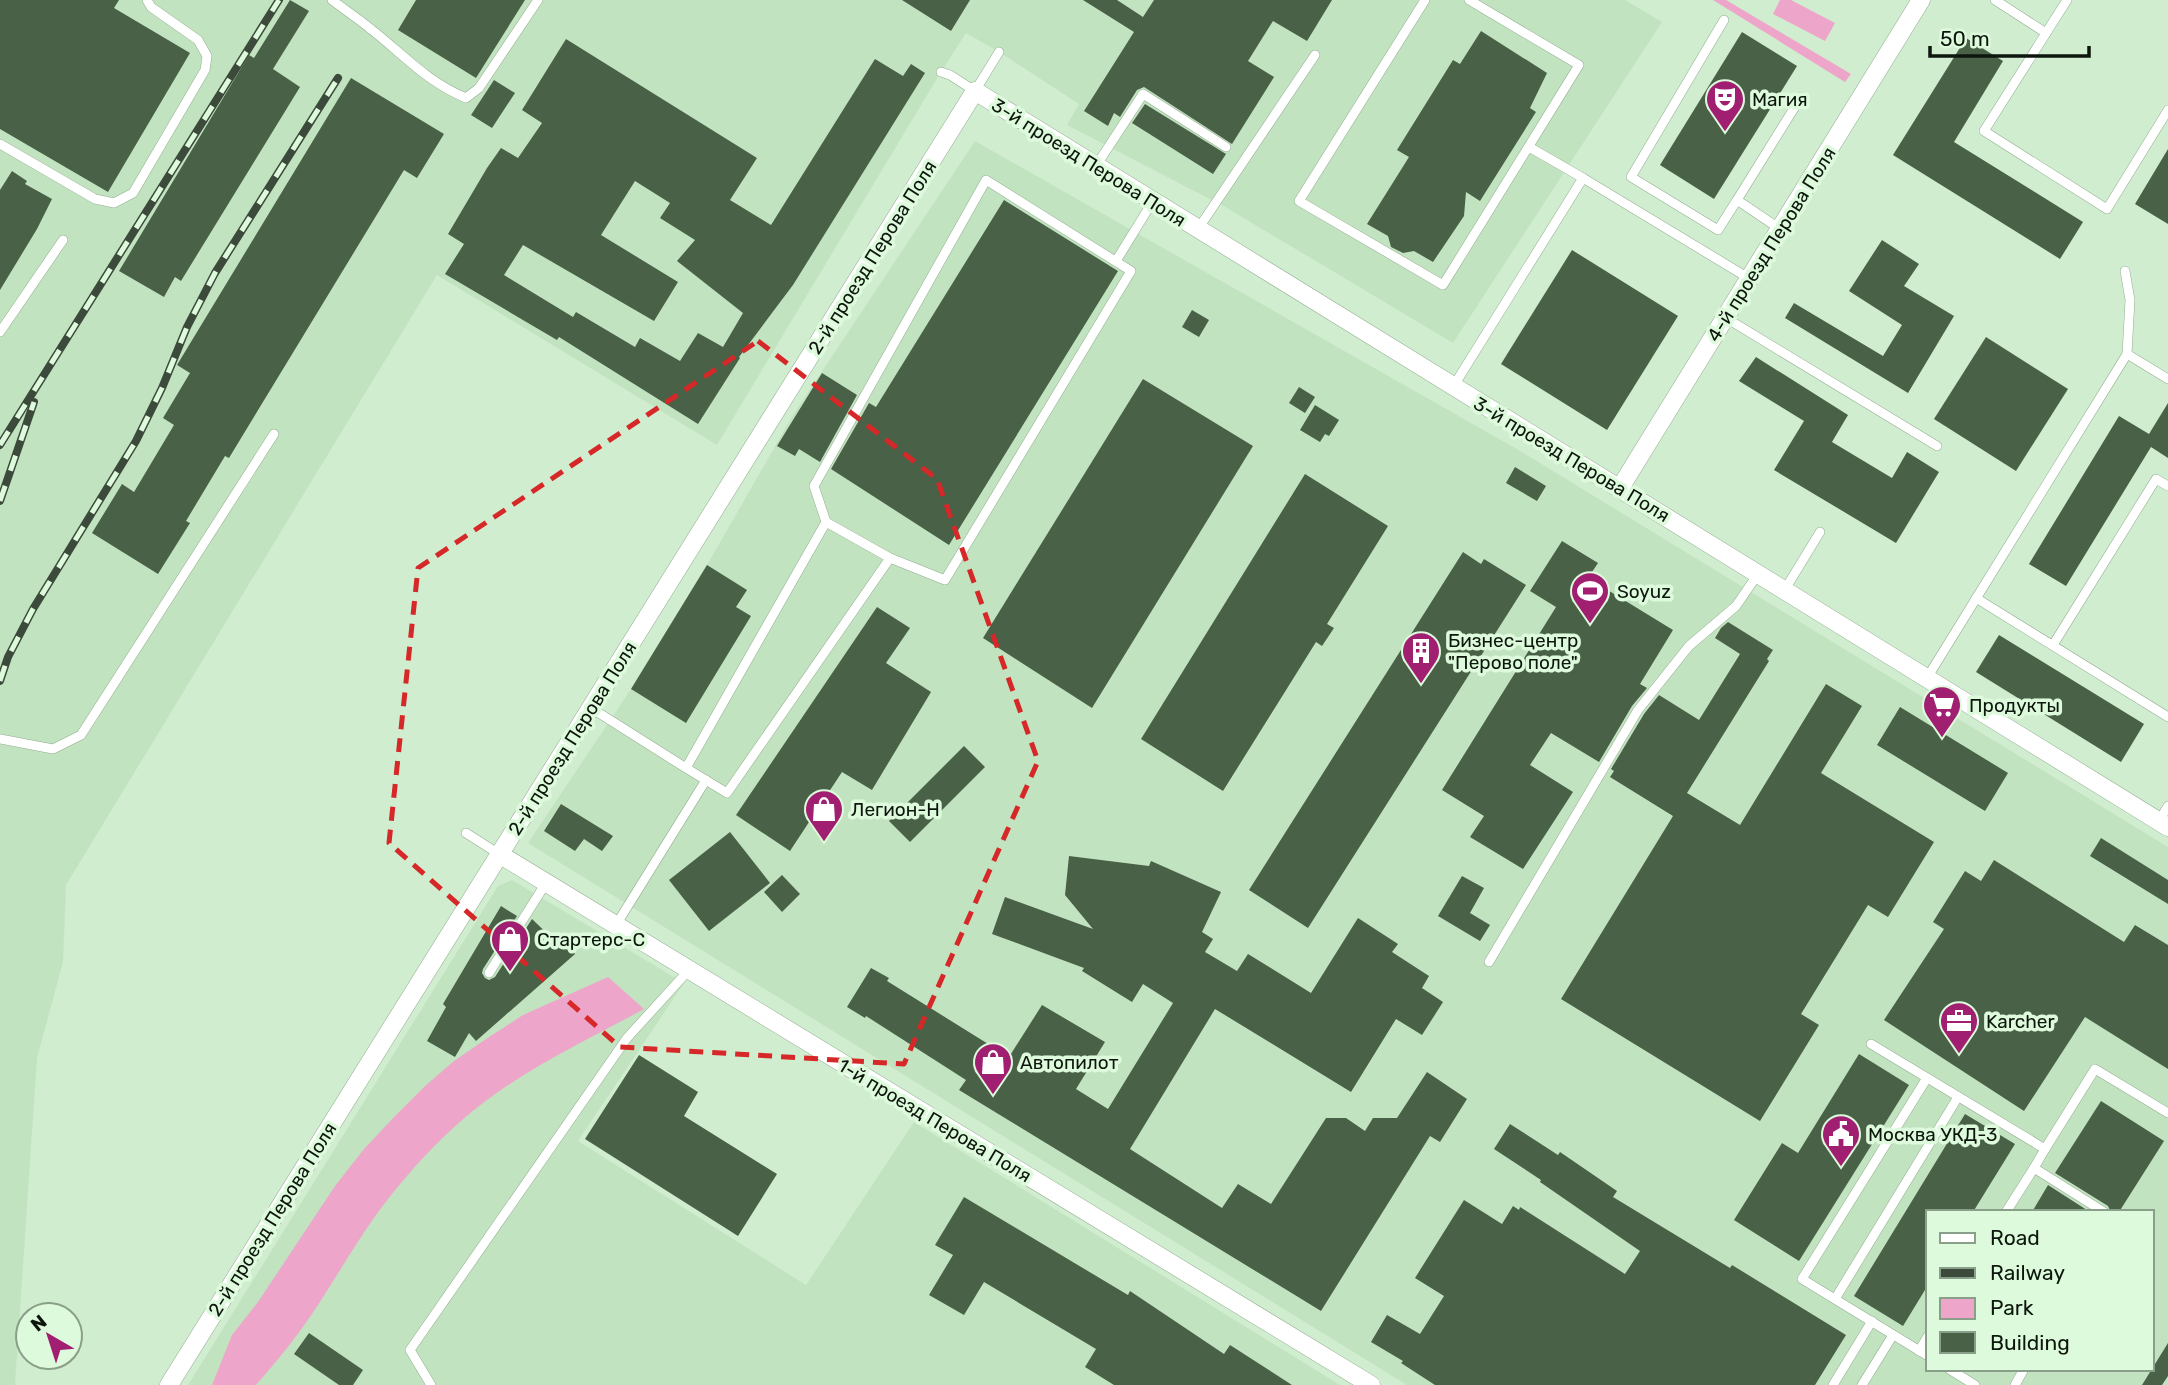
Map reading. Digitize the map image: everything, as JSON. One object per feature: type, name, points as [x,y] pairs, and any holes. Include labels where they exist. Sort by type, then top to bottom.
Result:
[{"type":"street","name":"4-й проезд Перова Поля","points":[[1620,488],[1920,0]]},
{"type":"street","name":"3-й проезд Перова Поля","points":[[975,91],[1784,591],[2165,818]]},
{"type":"street","name":"2-й проезд Перова Поля","points":[[169,1385],[975,91]]},
{"type":"street","name":"1-й проезд Перова Поля","points":[[499,854],[1371,1385]]},
{"type":"lane","points":[[0,144],[95,199],[114,203],[133,193],[205,70],[207,55],[198,40],[151,7],[147,0]]},
{"type":"lane","points":[[332,0],[444,89],[466,98],[479,88],[538,0]]},
{"type":"lane","points":[[1425,0],[1299,201],[1443,285],[1579,65],[1469,0]]},
{"type":"lane","points":[[1995,0],[2046,33]]},
{"type":"lane","points":[[2067,0],[1984,131],[2107,209],[2168,110]]},
{"type":"lane","points":[[1724,20],[1631,177],[1718,230],[1801,97]]},
{"type":"lane","points":[[941,72],[975,91],[999,52]]},
{"type":"lane","points":[[1198,229],[1315,55]]},
{"type":"lane","points":[[1096,166],[1143,94],[1226,147]]},
{"type":"lane","points":[[1529,147],[1750,279]]},
{"type":"lane","points":[[1453,387],[1583,178]]},
{"type":"lane","points":[[986,180],[1116,261],[1131,271],[944,580],[890,558],[826,522],[814,486],[986,180]]},
{"type":"lane","points":[[1737,200],[1780,229]]},
{"type":"lane","points":[[1116,261],[1153,201]]},
{"type":"lane","points":[[0,332],[63,240]]},
{"type":"lane","points":[[1927,677],[2127,354],[2130,300],[2125,271]]},
{"type":"lane","points":[[1726,318],[1937,446]]},
{"type":"lane","points":[[2127,354],[2168,379]]},
{"type":"lane","points":[[0,739],[53,749],[81,735],[274,434]]},
{"type":"lane","points":[[2053,645],[2156,479],[2168,486]]},
{"type":"lane","points":[[686,768],[826,522]]},
{"type":"lane","points":[[1784,591],[1820,532]]},
{"type":"lane","points":[[591,708],[727,793],[890,558]]},
{"type":"lane","points":[[1489,962],[1638,710],[1689,646],[1736,606],[1758,574]]},
{"type":"lane","points":[[1976,598],[2168,717]]},
{"type":"lane","points":[[616,925],[706,780]]},
{"type":"lane","points":[[466,833],[499,854]]},
{"type":"lane","points":[[489,973],[547,883]]},
{"type":"lane","points":[[430,1385],[410,1350],[627,1038],[689,970]]},
{"type":"lane","points":[[1871,1044],[2045,1149]]},
{"type":"lane","points":[[2007,1210],[2095,1069],[2168,1113]]},
{"type":"lane","points":[[1926,1355],[1802,1279],[1927,1078]]},
{"type":"lane","points":[[1835,1299],[1958,1097]]},
{"type":"lane","points":[[2034,1168],[2101,1210]]},
{"type":"lane","points":[[1833,1385],[1872,1321]]},
{"type":"lane","points":[[1862,1385],[1893,1335]]},
{"type":"lane","points":[[1919,1350],[1926,1339]]},
{"type":"lane","points":[[1952,1371],[1975,1385]]},
{"type":"highlighted area","points":[[758,341],[937,479],[1038,761],[904,1064],[620,1047],[389,843],[418,568]]},
{"type":"shaded area","points":[[0,0],[1625,0],[1662,22],[1453,343],[1227,208],[1067,125],[1079,104],[966,33],[717,445],[437,275],[66,885],[63,962],[37,1058],[21,1301],[14,1301],[15,1385],[0,1385]]},
{"type":"shaded area","points":[[975,141],[1522,452],[2168,847],[2168,1385],[1407,1385],[528,843],[631,689],[707,565],[793,415]]},
{"type":"shaded area","points":[[512,880],[684,983],[578,1141],[806,1285],[914,1122],[1340,1385],[188,1385],[498,886]]},
{"type":"green space","points":[[1713,0],[1726,0],[1851,74],[1845,82]]},
{"type":"green space","points":[[1780,0],[1791,0],[1835,23],[1825,41],[1773,14]]},
{"type":"green space","points":[[608,977],[644,1009],[524,1075],[456,1125],[427,1153],[388,1199],[300,1331],[256,1385],[212,1385],[232,1335],[258,1302],[335,1186],[395,1116],[454,1061],[489,1037],[523,1015]]},
{"type":"building","points":[[0,0],[119,0],[114,8],[190,53],[108,192],[0,129]]},
{"type":"building","points":[[290,0],[309,11],[273,69],[300,87],[181,281],[175,277],[164,297],[119,271],[249,55],[254,58]]},
{"type":"building","points":[[416,0],[525,0],[476,78],[398,30]]},
{"type":"building","points":[[902,0],[970,0],[951,31]]},
{"type":"building","points":[[1083,0],[1117,0],[1143,17],[1154,0],[1332,0],[1307,41],[1273,21],[1248,61],[1274,77],[1232,144],[1144,87],[1137,90],[1120,117],[1114,113],[1108,126],[1084,111],[1134,32]]},
{"type":"building","points":[[1481,31],[1547,73],[1530,108],[1536,112],[1480,201],[1466,192],[1464,216],[1433,262],[1414,251],[1403,253],[1391,247],[1388,236],[1367,224],[1409,157],[1397,150],[1453,60],[1460,64]]},
{"type":"building","points":[[1742,32],[1797,66],[1714,199],[1660,165]]},
{"type":"building","points":[[1966,38],[2003,61],[1954,142],[2083,222],[2060,259],[1893,155]]},
{"type":"building","points":[[566,39],[757,158],[730,200],[771,225],[875,59],[903,76],[911,64],[925,73],[793,285],[739,357],[698,424],[559,337],[557,340],[445,274],[464,244],[448,234],[487,168],[501,148],[518,158],[542,123],[522,110]],"holes":[[[635,181],[670,203],[660,218],[695,240],[677,261],[743,313],[723,347],[698,333],[680,361],[640,338],[635,347],[576,312],[573,317],[504,275],[523,245],[654,321],[678,282],[601,235]]]},
{"type":"building","points":[[351,78],[444,134],[417,178],[404,170],[229,458],[225,456],[186,521],[190,523],[158,574],[92,533],[122,484],[134,492],[174,425],[163,418],[190,373],[177,365]]},
{"type":"building","points":[[494,80],[515,93],[492,128],[471,115]]},
{"type":"building","points":[[1145,104],[1226,154],[1213,174],[1132,123]]},
{"type":"building","points":[[2168,149],[2168,224],[2135,204]]},
{"type":"building","points":[[12,171],[27,181],[25,184],[52,199],[0,290],[0,190]]},
{"type":"building","points":[[1004,200],[1118,271],[949,545],[831,469],[869,403],[876,407]]},
{"type":"building","points":[[1882,240],[1919,264],[1904,286],[1954,316],[1908,393],[1785,318],[1794,303],[1883,356],[1902,325],[1849,291]]},
{"type":"building","points":[[1572,250],[1678,316],[1607,430],[1501,364]]},
{"type":"building","points":[[1192,310],[1209,320],[1199,337],[1182,327]]},
{"type":"building","points":[[1986,337],[2068,389],[2016,471],[1934,419]]},
{"type":"building","points":[[1756,357],[1848,415],[1832,442],[1892,478],[1907,452],[1939,472],[1896,543],[1774,470],[1804,421],[1739,381]]},
{"type":"building","points":[[822,373],[857,395],[820,462],[799,449],[795,456],[777,446]]},
{"type":"building","points":[[1143,379],[1253,446],[1092,708],[983,638]]},
{"type":"building","points":[[1299,387],[1315,397],[1305,413],[1289,403]]},
{"type":"building","points":[[2168,403],[2168,458],[2151,447],[2066,586],[2029,564],[2119,416],[2149,434]]},
{"type":"building","points":[[1315,405],[1339,420],[1329,436],[1325,434],[1320,442],[1300,430]]},
{"type":"building","points":[[1515,467],[1546,486],[1537,501],[1506,483]]},
{"type":"building","points":[[1305,474],[1388,526],[1327,624],[1334,628],[1322,646],[1316,642],[1223,791],[1141,739]]},
{"type":"building","points":[[1562,541],[1598,563],[1588,578],[1673,630],[1640,684],[1647,688],[1632,706],[1599,762],[1551,733],[1530,765],[1573,792],[1523,869],[1470,837],[1484,816],[1442,790],[1556,607],[1530,591]]},
{"type":"building","name":"Бизнес-центр \"Перово поле\"","points":[[1463,552],[1481,564],[1484,559],[1526,585],[1308,928],[1249,890]]},
{"type":"building","points":[[707,565],[747,590],[736,607],[751,616],[686,723],[631,689]]},
{"type":"building","points":[[877,607],[910,628],[886,663],[931,692],[872,790],[842,772],[790,851],[736,815]]},
{"type":"building","points":[[1728,622],[1773,650],[1767,659],[1769,661],[1687,793],[1740,825],[1826,684],[1862,706],[1821,773],[1934,842],[1888,917],[1868,905],[1801,1014],[1819,1025],[1760,1121],[1561,999],[1673,816],[1610,777],[1614,771],[1611,769],[1644,714],[1659,695],[1699,720],[1740,654],[1715,638]]},
{"type":"building","points":[[1999,635],[2144,724],[2121,762],[1976,672]]},
{"type":"building","points":[[1900,707],[2008,773],[1985,811],[1877,745]]},
{"type":"building","points":[[964,746],[985,767],[910,842],[889,821]]},
{"type":"building","points":[[561,804],[613,836],[602,851],[584,839],[575,851],[544,831]]},
{"type":"building","points":[[730,832],[770,883],[709,931],[669,880]]},
{"type":"building","points":[[2101,838],[2168,880],[2168,904],[2090,856]]},
{"type":"building","points":[[1069,856],[1149,866],[1151,861],[1221,892],[1202,932],[1213,939],[1205,952],[1237,971],[1248,954],[1311,993],[1358,918],[1398,944],[1392,952],[1429,976],[1422,988],[1443,1002],[1422,1035],[1396,1019],[1351,1092],[1215,1009],[1130,1149],[1222,1208],[1238,1184],[1271,1204],[1326,1118],[1346,1118],[1365,1131],[1373,1118],[1397,1118],[1427,1072],[1467,1099],[1440,1142],[1430,1136],[1321,1311],[959,1090],[966,1080],[866,1016],[865,1018],[847,1007],[871,968],[889,978],[887,981],[1009,1057],[1042,1005],[1105,1042],[1076,1089],[1108,1109],[1173,1003],[1143,984],[1132,1002],[1082,971],[1084,968],[992,934],[1005,897],[1093,929],[1065,895]]},
{"type":"building","points":[[1994,860],[2124,942],[2135,925],[2168,945],[2168,1069],[2085,1017],[2024,1111],[1884,1020],[1944,929],[1933,922],[1965,871],[1981,881]]},
{"type":"building","points":[[782,875],[800,894],[782,912],[764,892]]},
{"type":"building","points":[[1462,876],[1484,888],[1470,913],[1490,925],[1480,941],[1438,916]]},
{"type":"building","points":[[501,906],[517,916],[483,969],[485,978],[489,980],[495,977],[532,919],[557,943],[562,939],[575,954],[476,1041],[469,1033],[455,1057],[427,1041],[446,1007],[443,1004]]},
{"type":"building","points":[[1859,1054],[1909,1085],[1799,1261],[1734,1220],[1782,1143],[1798,1153]]},
{"type":"building","points":[[639,1055],[698,1092],[684,1116],[777,1174],[738,1236],[585,1139]]},
{"type":"building","points":[[2101,1101],[2164,1141],[2120,1210],[2110,1210],[2108,1206],[2055,1173]]},
{"type":"building","points":[[1965,1114],[2015,1144],[1974,1210],[1926,1210],[1926,1288],[1903,1326],[1854,1296]]},
{"type":"building","points":[[1510,1124],[1558,1155],[1560,1152],[1617,1191],[1613,1197],[1730,1268],[1732,1265],[1846,1335],[1815,1385],[1435,1385],[1371,1342],[1387,1315],[1420,1334],[1444,1296],[1415,1278],[1464,1200],[1502,1224],[1513,1206],[1519,1210],[1520,1207],[1625,1274],[1640,1251],[1494,1149]]},
{"type":"building","points":[[2048,1185],[2087,1210],[2033,1210]]},
{"type":"building","points":[[964,1197],[1128,1295],[1130,1291],[1224,1354],[1230,1345],[1292,1385],[1114,1385],[1085,1367],[1096,1349],[984,1282],[964,1315],[929,1295],[953,1255],[935,1245]]},
{"type":"building","points":[[309,1333],[363,1370],[353,1385],[339,1385],[294,1354]]},
{"type":"building","points":[[2168,1343],[2168,1376],[2162,1385],[2142,1385],[2151,1371],[2154,1371],[2154,1366]]},
{"type":"railway","points":[[0,445],[279,0]]},
{"type":"railway","points":[[0,681],[8,657],[33,609],[136,441],[187,327],[215,273],[338,78]]},
{"type":"railway","points":[[0,501],[34,402]]},
{"type":"place","name":"Магия","points":[[1725,133]]},
{"type":"place","name":"Soyuz","points":[[1590,625]]},
{"type":"place","name":"Бизнес-центр \"Перово поле\"","points":[[1421,685]]},
{"type":"place","name":"Продукты","points":[[1942,739]]},
{"type":"place","name":"Легион-Н","points":[[824,843]]},
{"type":"place","name":"Стартерс-С","points":[[510,973]]},
{"type":"place","name":"Karcher","points":[[1959,1055]]},
{"type":"place","name":"Автопилот","points":[[993,1096]]},
{"type":"place","name":"Москва УКД-3","points":[[1841,1168]]}]
